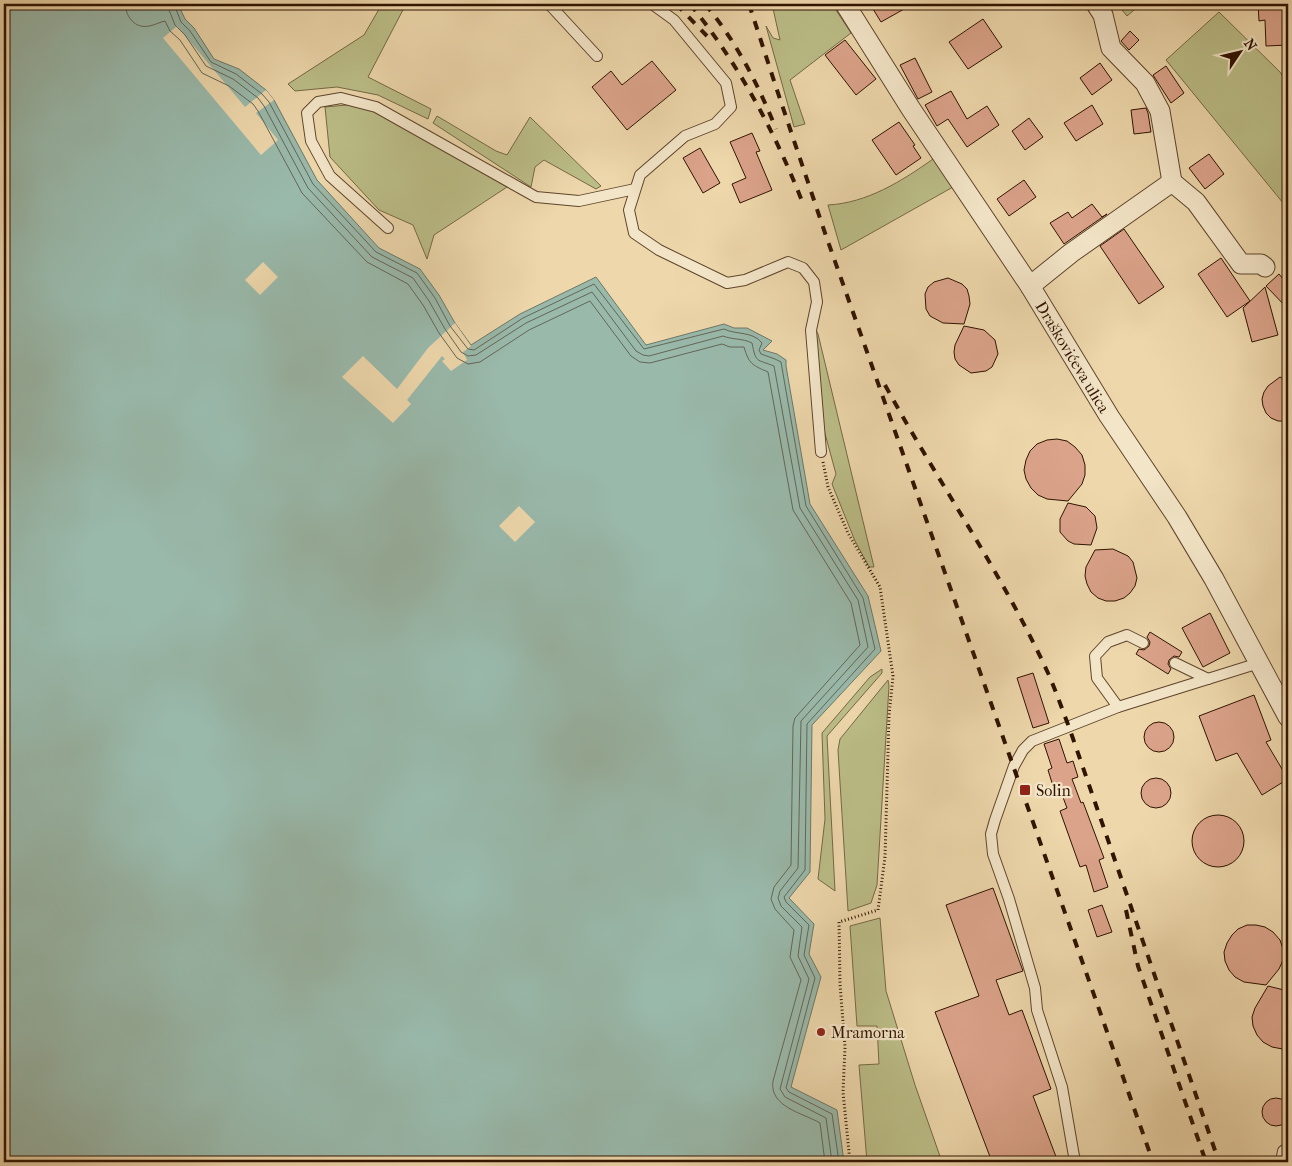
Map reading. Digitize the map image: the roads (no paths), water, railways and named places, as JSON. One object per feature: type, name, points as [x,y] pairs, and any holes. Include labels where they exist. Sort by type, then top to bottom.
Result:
[{"type":"street","name":"Draškovićeva ulica","points":[[845,4],[911,109],[1030,286],[1109,416],[1182,524],[1214,579],[1288,717]]},
{"type":"street","points":[[1096,4],[1103,15],[1111,48],[1145,83],[1160,111],[1172,182],[1196,202],[1242,264],[1261,264],[1265,267]]},
{"type":"street","points":[[1030,286],[1071,253],[1172,182]]},
{"type":"lane","points":[[549,4],[597,56]]},
{"type":"lane","points":[[652,4],[674,20],[726,84],[731,107],[715,124],[685,136],[640,175],[629,210],[634,233],[659,250],[727,283],[745,280],[788,262],[803,268],[814,282],[817,302],[811,330],[820,452]]},
{"type":"lane","points":[[388,228],[330,176],[311,142],[307,113],[318,102],[341,98],[376,107],[536,197],[579,201],[635,189]]},
{"type":"lane","points":[[1118,707],[1097,678],[1095,656],[1108,642],[1127,635],[1143,643]]},
{"type":"lane","points":[[1175,663],[1208,679]]},
{"type":"lane","points":[[1075,1162],[1062,1087],[1038,1010],[1034,988],[1009,899],[993,854],[992,834],[995,820],[1014,766],[1022,750],[1032,742],[1118,707],[1259,663]]},
{"type":"lane","points":[[1281,1162],[1283,1151],[1288,1148]]},
{"type":"water","points":[[4,4],[143,4],[145,8],[158,4],[178,4],[185,19],[194,28],[214,59],[239,69],[266,90],[274,100],[317,180],[379,248],[420,269],[471,345],[520,314],[596,277],[646,345],[724,324],[734,328],[747,328],[772,341],[763,350],[777,354],[786,360],[810,504],[868,596],[881,651],[812,725],[810,872],[789,898],[814,924],[809,954],[821,977],[791,1087],[837,1110],[844,1162],[4,1162]]},
{"type":"railway","points":[[676,4],[707,36]]},
{"type":"railway","points":[[690,4],[724,50],[754,98],[802,201]]},
{"type":"railway","points":[[705,4],[736,48],[762,96],[776,129]]},
{"type":"railway","points":[[749,4],[825,233],[1153,1162]]},
{"type":"railway","points":[[885,385],[1011,599],[1051,680],[1069,727],[1219,1162]]},
{"type":"railway","points":[[1126,910],[1138,966],[1206,1162]]},
{"type":"place","name":"Solin","points":[[1025,790]]},
{"type":"place","name":"Mramorna","points":[[821,1032]]}]
